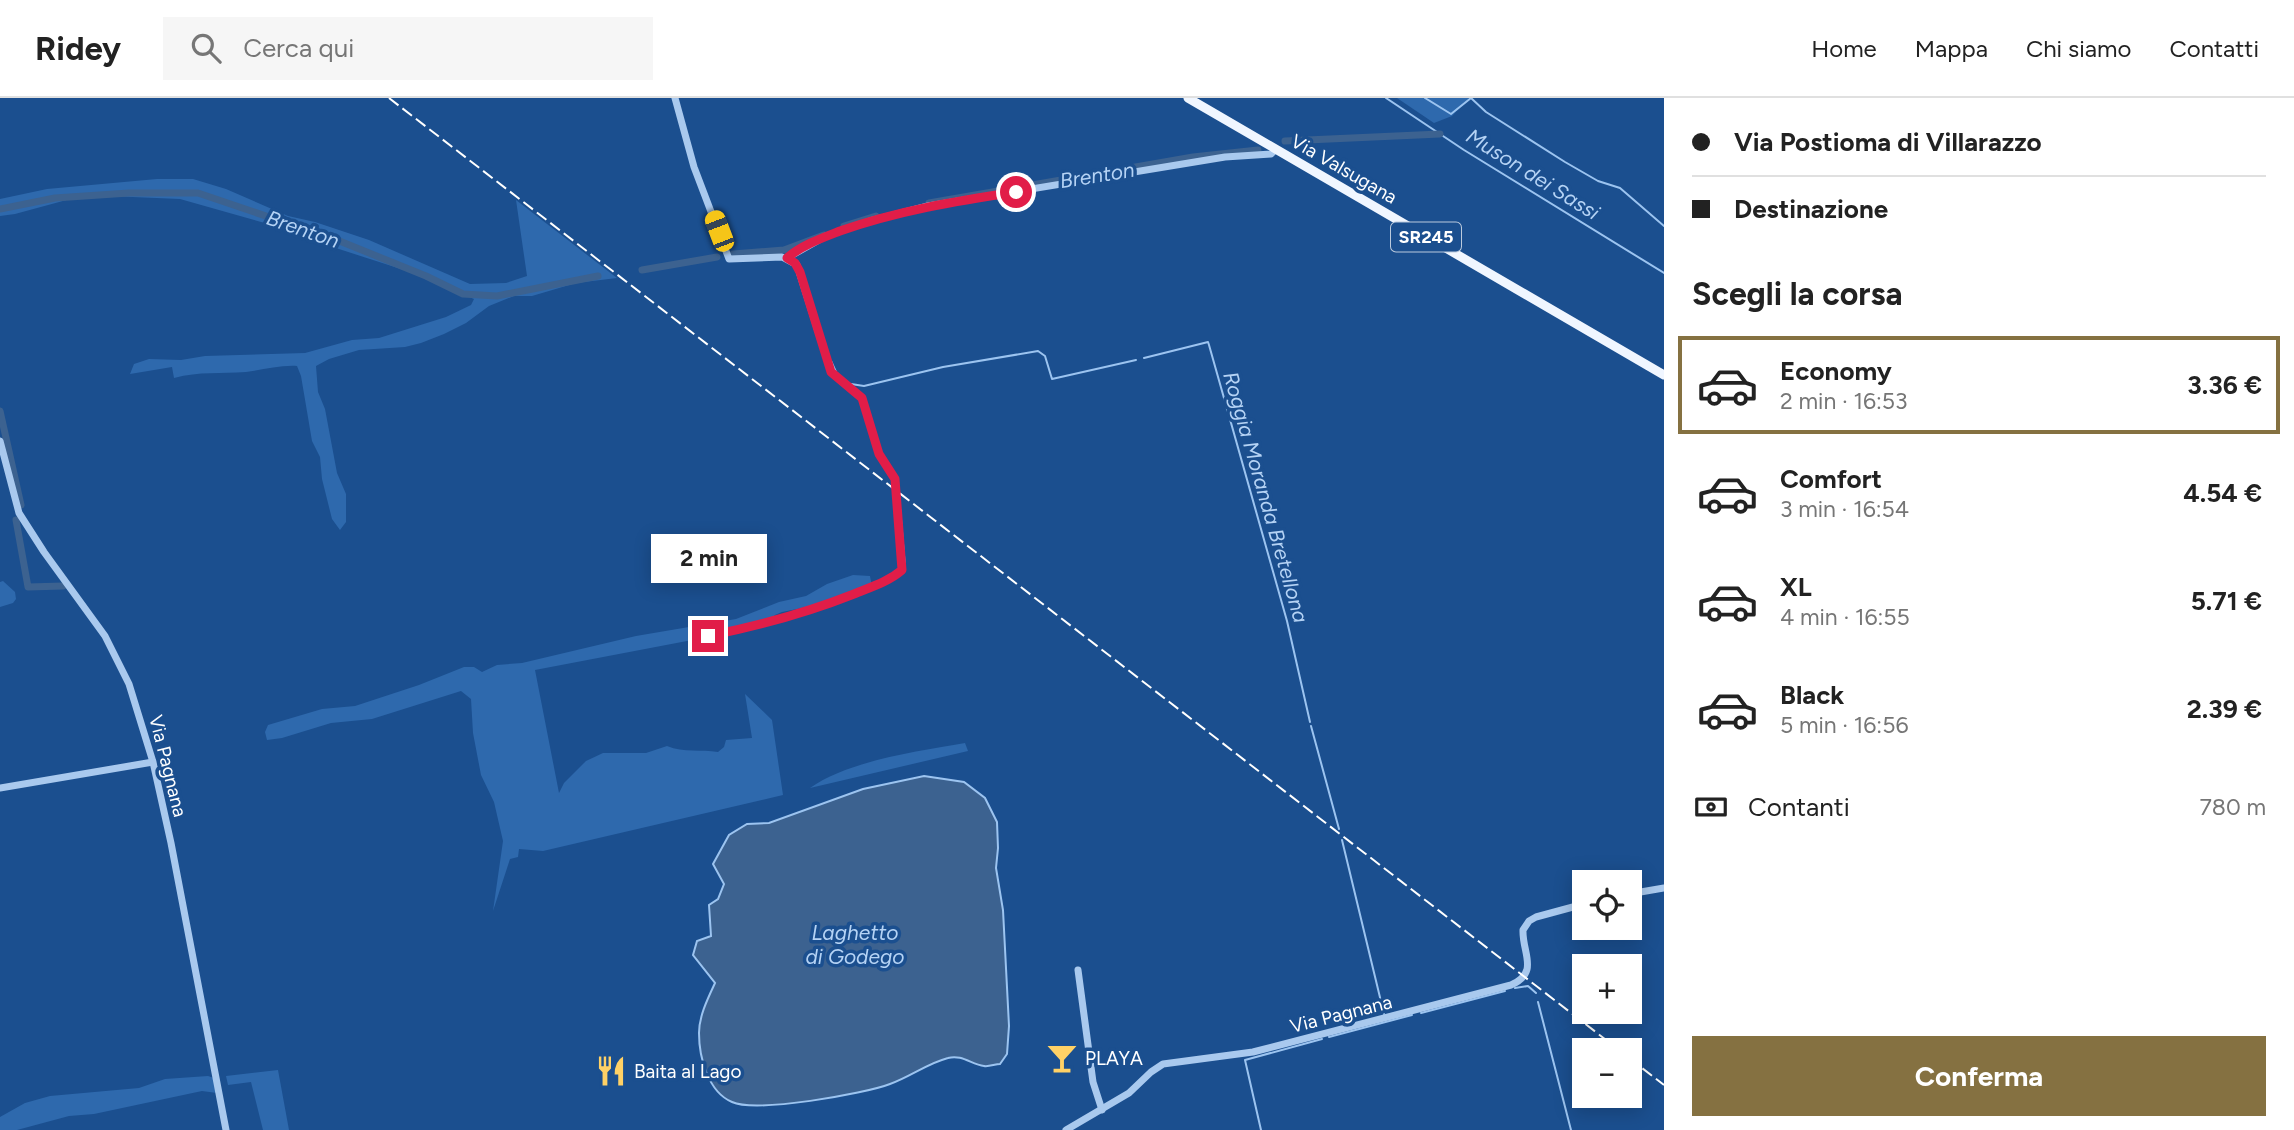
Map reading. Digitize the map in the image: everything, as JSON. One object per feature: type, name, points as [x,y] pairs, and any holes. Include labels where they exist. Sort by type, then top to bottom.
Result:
[{"type":"main road","name":"Via Valsugana","points":[[1188,98],[1664,375]]},
{"type":"street","points":[[674,98],[694,167],[732,260],[791,255],[817,240],[854,226],[928,206],[1225,157],[1271,154],[1276,149]]},
{"type":"street","points":[[708,636],[760,625],[826,605],[885,582],[902,570],[895,479],[879,454],[862,398],[831,372],[800,272],[791,255]]},
{"type":"street","name":"Via Pagnana","points":[[0,441],[19,513],[105,636],[130,684],[153,762],[188,919],[226,1130]]},
{"type":"street","points":[[0,788],[153,762]]},
{"type":"street","points":[[1642,892],[1664,888]]},
{"type":"street","name":"Via Pagnana","points":[[1066,1130],[1129,1093],[1163,1064],[1253,1052],[1518,982],[1527,972],[1522,937],[1529,920],[1572,907]]},
{"type":"street","points":[[1078,970],[1093,1082],[1102,1110]]},
{"type":"shaded area","points":[[1397,98],[1469,98],[1452,116],[1434,123]]},
{"type":"shaded area","points":[[157,179],[193,179],[226,189],[288,216],[369,240],[470,284],[506,283],[527,276],[516,200],[617,278],[576,283],[532,296],[514,296],[489,306],[466,323],[421,343],[405,347],[359,350],[316,366],[318,392],[325,409],[337,473],[346,494],[346,522],[340,530],[332,519],[322,479],[320,457],[312,441],[297,366],[193,374],[174,378],[172,367],[130,374],[134,364],[149,359],[181,360],[205,356],[305,353],[352,340],[379,338],[446,317],[471,305],[474,299],[404,270],[311,240],[293,231],[180,199],[85,195],[0,216],[0,199],[47,189]]},
{"type":"shaded area","points":[[853,575],[870,576],[872,587],[817,605],[782,612],[766,624],[707,632],[708,637],[535,670],[559,793],[564,783],[586,761],[603,753],[646,753],[667,746],[718,752],[724,747],[726,740],[752,738],[745,694],[772,720],[783,795],[543,851],[519,849],[518,857],[510,859],[493,911],[503,841],[494,802],[481,775],[473,733],[471,699],[461,691],[372,719],[331,723],[267,740],[265,732],[268,725],[322,709],[355,706],[464,667],[474,667],[482,672],[497,665],[522,663],[636,636],[736,619],[779,602],[806,596],[827,584]]},
{"type":"shaded area","points":[[3,581],[15,592],[16,599],[13,603],[0,607],[0,582]]},
{"type":"shaded area","points":[[965,743],[968,751],[810,788],[863,764]]},
{"type":"shaded area","points":[[278,1070],[289,1130],[263,1130],[251,1082],[228,1085],[226,1076]]},
{"type":"shaded area","points":[[208,1076],[214,1078],[217,1093],[202,1091],[94,1114],[69,1116],[17,1130],[0,1130],[0,1117],[25,1103],[50,1096],[139,1088],[165,1079]]},
{"type":"water","name":"Laghetto di Godego","points":[[924,776],[964,782],[985,798],[997,822],[996,868],[1003,910],[1009,1026],[1007,1054],[1000,1064],[988,1066],[958,1057],[948,1058],[890,1084],[858,1093],[786,1104],[745,1105],[732,1102],[711,1082],[703,1063],[699,1033],[704,1007],[715,983],[693,955],[697,941],[711,936],[709,905],[718,899],[724,884],[713,864],[729,835],[747,824],[769,823],[863,789]]},
{"type":"waterway","name":"Muson dei Sassi","points":[[1386,98],[1464,150],[1664,273]]},
{"type":"waterway","points":[[1425,98],[1451,114],[1471,98],[1486,112],[1565,162],[1598,181],[1620,188],[1664,226]]},
{"type":"waterway","name":"Brenton","points":[[1285,141],[1440,134]]},
{"type":"waterway","name":"Brenton","points":[[929,203],[1193,157],[1258,150]]},
{"type":"waterway","name":"Brenton","points":[[0,209],[55,198],[129,193],[198,193],[337,240],[463,294],[497,296],[598,276]]},
{"type":"waterway","name":"Brenton","points":[[844,226],[876,216]]},
{"type":"waterway","name":"Brenton","points":[[733,254],[784,250],[824,235]]},
{"type":"waterway","name":"Brenton","points":[[642,270],[717,257]]},
{"type":"waterway","name":"Roggia Moranda Bretellona","points":[[1144,358],[1208,342],[1287,621],[1310,722]]},
{"type":"waterway","name":"Roggia Moranda Bretellona","points":[[851,384],[864,386],[943,367],[1038,351],[1045,356],[1052,379],[1136,360]]},
{"type":"waterway","name":"Roggia Moranda Bretellona","points":[[831,361],[836,372]]},
{"type":"waterway","points":[[0,411],[21,505]]},
{"type":"waterway","points":[[16,520],[28,587],[63,586]]},
{"type":"waterway","name":"Roggia Moranda Bretellona","points":[[1311,726],[1339,829]]},
{"type":"waterway","name":"Roggia Moranda Bretellona","points":[[1342,840],[1384,1014]]},
{"type":"waterway","name":"Roggia Moranda Bretellona","points":[[1515,988],[1528,986],[1536,993]]},
{"type":"waterway","name":"Roggia Moranda Bretellona","points":[[1421,1013],[1505,991]]},
{"type":"waterway","name":"Roggia Moranda Bretellona","points":[[1538,1002],[1571,1130]]},
{"type":"waterway","name":"Roggia Moranda Bretellona","points":[[1329,1037],[1412,1015]]},
{"type":"waterway","name":"Roggia Moranda Bretellona","points":[[1261,1130],[1245,1060],[1322,1039]]},
{"type":"railway","points":[[389,98],[1603,1038]]},
{"type":"railway","points":[[1642,1068],[1664,1085]]},
{"type":"place","name":"PLAYA","points":[[1062,1058]]},
{"type":"place","name":"Baita al Lago","points":[[611,1071]]},
{"type":"route","points":[[708,636],[760,625],[826,605],[885,582],[902,570],[895,479],[879,454],[862,398],[831,372],[800,272],[795,263],[787,258],[817,240],[870,221],[928,206],[1016,192]]}]
